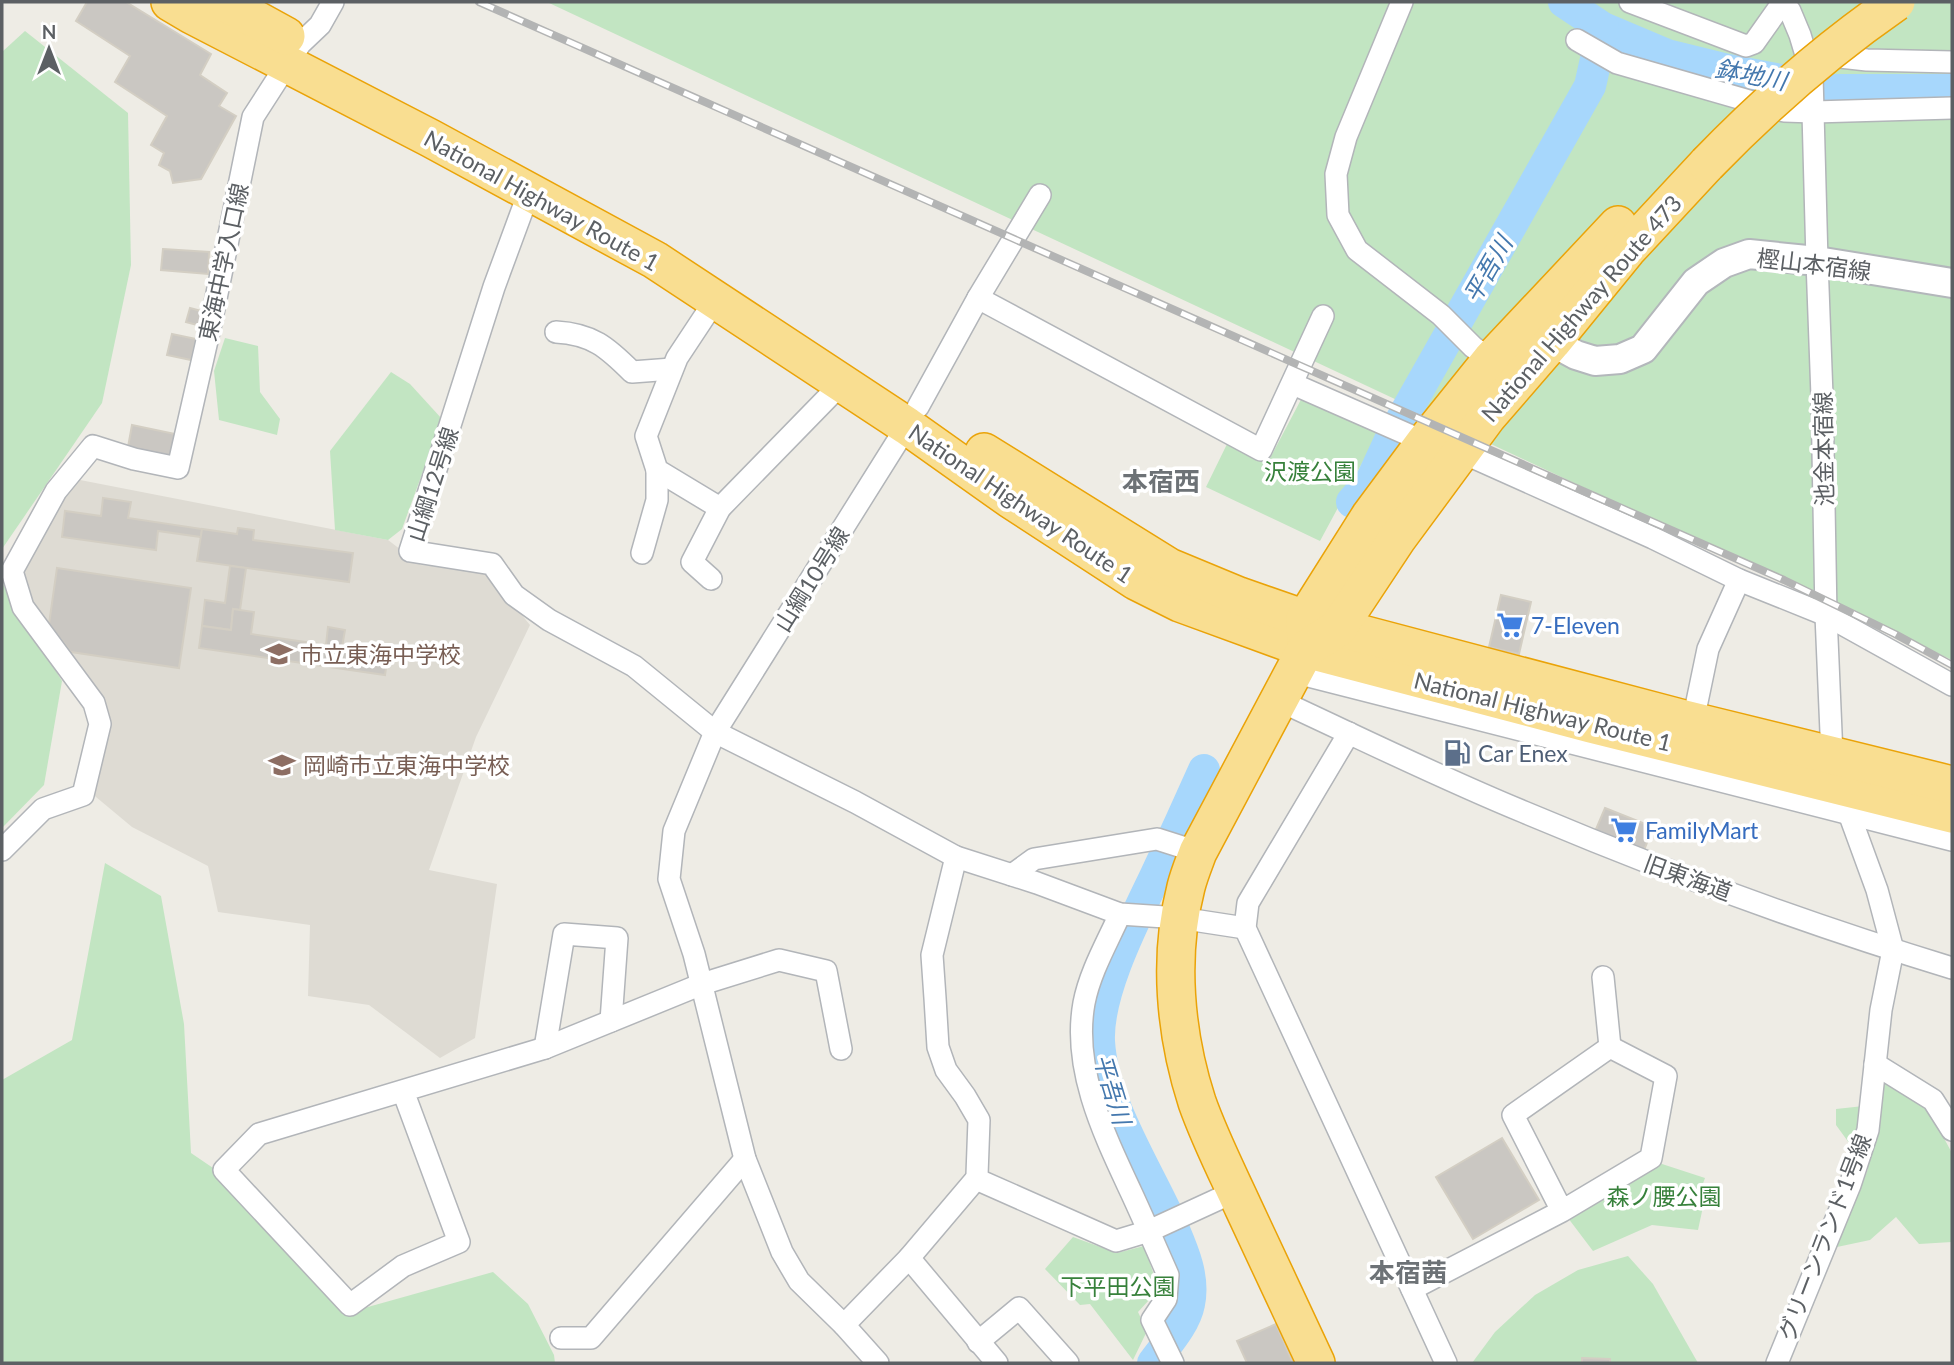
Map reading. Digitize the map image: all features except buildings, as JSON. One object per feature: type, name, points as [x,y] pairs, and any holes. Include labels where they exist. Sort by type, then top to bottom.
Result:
[{"type":"highway","name":"National Highway Route 1","points":[[170,2],[192,15],[293,54],[474,134],[600,207],[699,259],[912,417],[1010,499],[1136,581],[1180,603],[1304,654],[1434,695],[1614,742],[1840,786],[1952,814]]},
{"type":"highway","name":"National Highway Route 1","points":[[224,2],[293,54],[529,192],[655,260],[842,383],[912,417]]},
{"type":"highway","name":"National Highway Route 473","points":[[1304,654],[1397,539],[1488,416],[1627,250],[1755,86],[1857,2]]},
{"type":"highway","name":"National Highway Route 473","points":[[1316,1363],[1220,1198],[1210,1136],[1198,1104],[1183,1046],[1176,985],[1177,949],[1186,886],[1198,852],[1304,654],[1370,516],[1482,353],[1698,157],[1748,122],[1823,57],[1896,2]]},
{"type":"highway","name":"National Highway Route 1","points":[[1304,654],[1693,722],[1840,786],[1952,785]]},
{"type":"street","name":"東海中学入口線","points":[[2,850],[43,809],[83,795],[100,724],[94,703],[23,607],[12,571],[56,491],[93,446],[134,459],[178,468],[214,310],[253,117],[293,54],[320,25],[333,2]]},
{"type":"street","points":[[1402,2],[1346,137],[1336,174],[1338,215],[1357,250],[1441,315],[1482,353]]},
{"type":"street","points":[[1630,2],[1746,46],[1754,43],[1783,2]]},
{"type":"street","name":"池金本宿線","points":[[1783,2],[1790,11],[1812,75],[1826,615],[1840,786]]},
{"type":"street","points":[[1577,40],[1617,63],[1784,111],[1952,108]]},
{"type":"street","points":[[1806,53],[1867,60],[1952,62]]},
{"type":"street","name":"山綱12号線","points":[[529,192],[494,287],[410,551],[492,564],[514,595],[550,620],[634,666],[715,732]]},
{"type":"street","name":"山綱10号線","points":[[702,984],[669,879],[674,831],[715,732],[912,417],[978,298],[1040,195]]},
{"type":"street","name":"樫山本宿線","points":[[1552,342],[1576,355],[1595,361],[1620,359],[1643,349],[1696,282],[1724,263],[1749,254],[1817,261],[1952,283]]},
{"type":"street","points":[[978,298],[1261,450],[1323,316]]},
{"type":"street","points":[[642,553],[657,500],[657,470],[646,436],[677,358],[716,299]]},
{"type":"street","points":[[556,332],[578,333],[609,350],[632,372],[672,369]]},
{"type":"street","points":[[711,579],[692,562],[720,508],[842,383]]},
{"type":"street","points":[[1293,384],[1420,440]]},
{"type":"street","points":[[1461,452],[1653,538],[1739,580],[1826,615],[1952,685]]},
{"type":"street","points":[[657,470],[720,508]]},
{"type":"street","points":[[1693,722],[1708,649],[1739,580]]},
{"type":"street","name":"旧東海道","points":[[1304,654],[1349,733],[1522,812],[1673,873],[1952,968]]},
{"type":"street","points":[[715,732],[855,802],[956,857],[1120,914],[1180,918],[1245,928]]},
{"type":"street","points":[[1349,733],[1248,903],[1245,928],[1446,1363]]},
{"type":"street","points":[[1840,786],[1952,840]]},
{"type":"street","name":"グリーンランド1号線","points":[[1777,1363],[1850,1185],[1868,1130],[1881,1010],[1893,950],[1877,890],[1840,786]]},
{"type":"street","points":[[1012,875],[1034,859],[1157,839],[1198,852]]},
{"type":"street","points":[[844,1325],[909,1258],[976,1179],[979,1120],[946,1070],[938,1047],[932,955],[956,857]]},
{"type":"street","points":[[1120,914],[1091,977],[1083,1011],[1082,1044],[1090,1091],[1117,1162],[1168,1275],[1166,1299],[1152,1320],[1174,1363]]},
{"type":"street","points":[[545,1048],[564,934],[617,938],[611,1021]]},
{"type":"street","points":[[403,1091],[459,1242],[403,1266],[351,1305],[223,1170],[259,1134],[545,1048],[702,984],[779,960],[826,971],[841,1049]]},
{"type":"street","points":[[1603,976],[1610,1047]]},
{"type":"street","points":[[702,984],[746,1159],[782,1252],[799,1281],[878,1363]]},
{"type":"street","points":[[1412,1289],[1562,1211],[1651,1158],[1666,1076],[1610,1047]]},
{"type":"street","points":[[1562,1211],[1513,1115],[1610,1047]]},
{"type":"street","points":[[1875,1064],[1933,1100],[1952,1130]]},
{"type":"street","points":[[561,1339],[590,1339],[746,1159]]},
{"type":"street","points":[[976,1179],[1116,1241],[1149,1231],[1220,1198]]},
{"type":"street","points":[[909,1258],[998,1363]]},
{"type":"street","points":[[978,1342],[1019,1308],[1068,1363]]},
{"type":"shaded area","name":"岡崎市立東海中学校","points":[[75,479],[388,540],[421,565],[486,571],[530,625],[476,737],[429,870],[497,884],[475,1038],[440,1058],[369,1005],[308,996],[310,925],[218,912],[208,866],[132,827],[90,792],[107,724],[36,616],[19,574]]},
{"type":"green space","points":[[547,2],[1952,2],[1952,660]]},
{"type":"green space","points":[[25,31],[128,113],[131,265],[102,403],[2,549],[2,52]]},
{"type":"green space","points":[[225,338],[258,346],[260,392],[280,419],[277,435],[219,420],[214,371]]},
{"type":"green space","points":[[391,372],[410,384],[442,419],[402,529],[388,540],[335,530],[330,451]]},
{"type":"green space","name":"沢渡公園","points":[[1305,392],[1381,428],[1320,541],[1206,487],[1228,442],[1267,464]]},
{"type":"green space","points":[[2,583],[62,681],[44,785],[2,828]]},
{"type":"green space","points":[[105,863],[161,896],[184,1024],[191,1153],[216,1170],[350,1312],[493,1272],[528,1304],[554,1355],[555,1363],[2,1363],[2,1080],[72,1040]]},
{"type":"green space","points":[[1882,1080],[1928,1109],[1952,1153],[1952,1242],[1919,1244],[1896,1217],[1870,1240],[1837,1247],[1868,1169],[1836,1125],[1836,1109],[1882,1104]]},
{"type":"green space","name":"森ノ腰公園","points":[[1659,1163],[1705,1178],[1698,1197],[1704,1202],[1698,1230],[1652,1225],[1593,1251],[1568,1218]]},
{"type":"green space","name":"下平田公園","points":[[1073,1237],[1117,1253],[1144,1246],[1154,1275],[1149,1300],[1138,1312],[1147,1331],[1133,1360],[1090,1304],[1080,1305],[1045,1269]]},
{"type":"green space","points":[[1628,1256],[1653,1284],[1698,1363],[1472,1363],[1495,1332],[1535,1295],[1578,1270]]},
{"type":"waterway","name":"鉢地川","points":[[1564,2],[1603,28],[1667,55],[1728,70],[1833,90],[1952,90]]},
{"type":"waterway","name":"平吾川","points":[[1352,502],[1372,479],[1391,438],[1590,86],[1603,28]]},
{"type":"waterway","name":"平吾川","points":[[1153,1363],[1187,1312],[1189,1273],[1171,1223],[1127,1134],[1108,1087],[1099,1041],[1100,1022],[1118,957],[1204,770]]},
{"type":"railway","points":[[479,2],[1784,580],[1952,665]]},
{"type":"place","name":"7-Eleven","points":[[1510,625]]},
{"type":"place","name":"市立東海中学校","points":[[279,654]]},
{"type":"place","name":"Car Enex","points":[[1457,753]]},
{"type":"place","name":"岡崎市立東海中学校","points":[[282,765]]},
{"type":"place","name":"FamilyMart","points":[[1624,830]]},
{"type":"district","name":"本宿西","points":[[1161,481]]},
{"type":"district","name":"本宿茜","points":[[1408,1272]]}]
